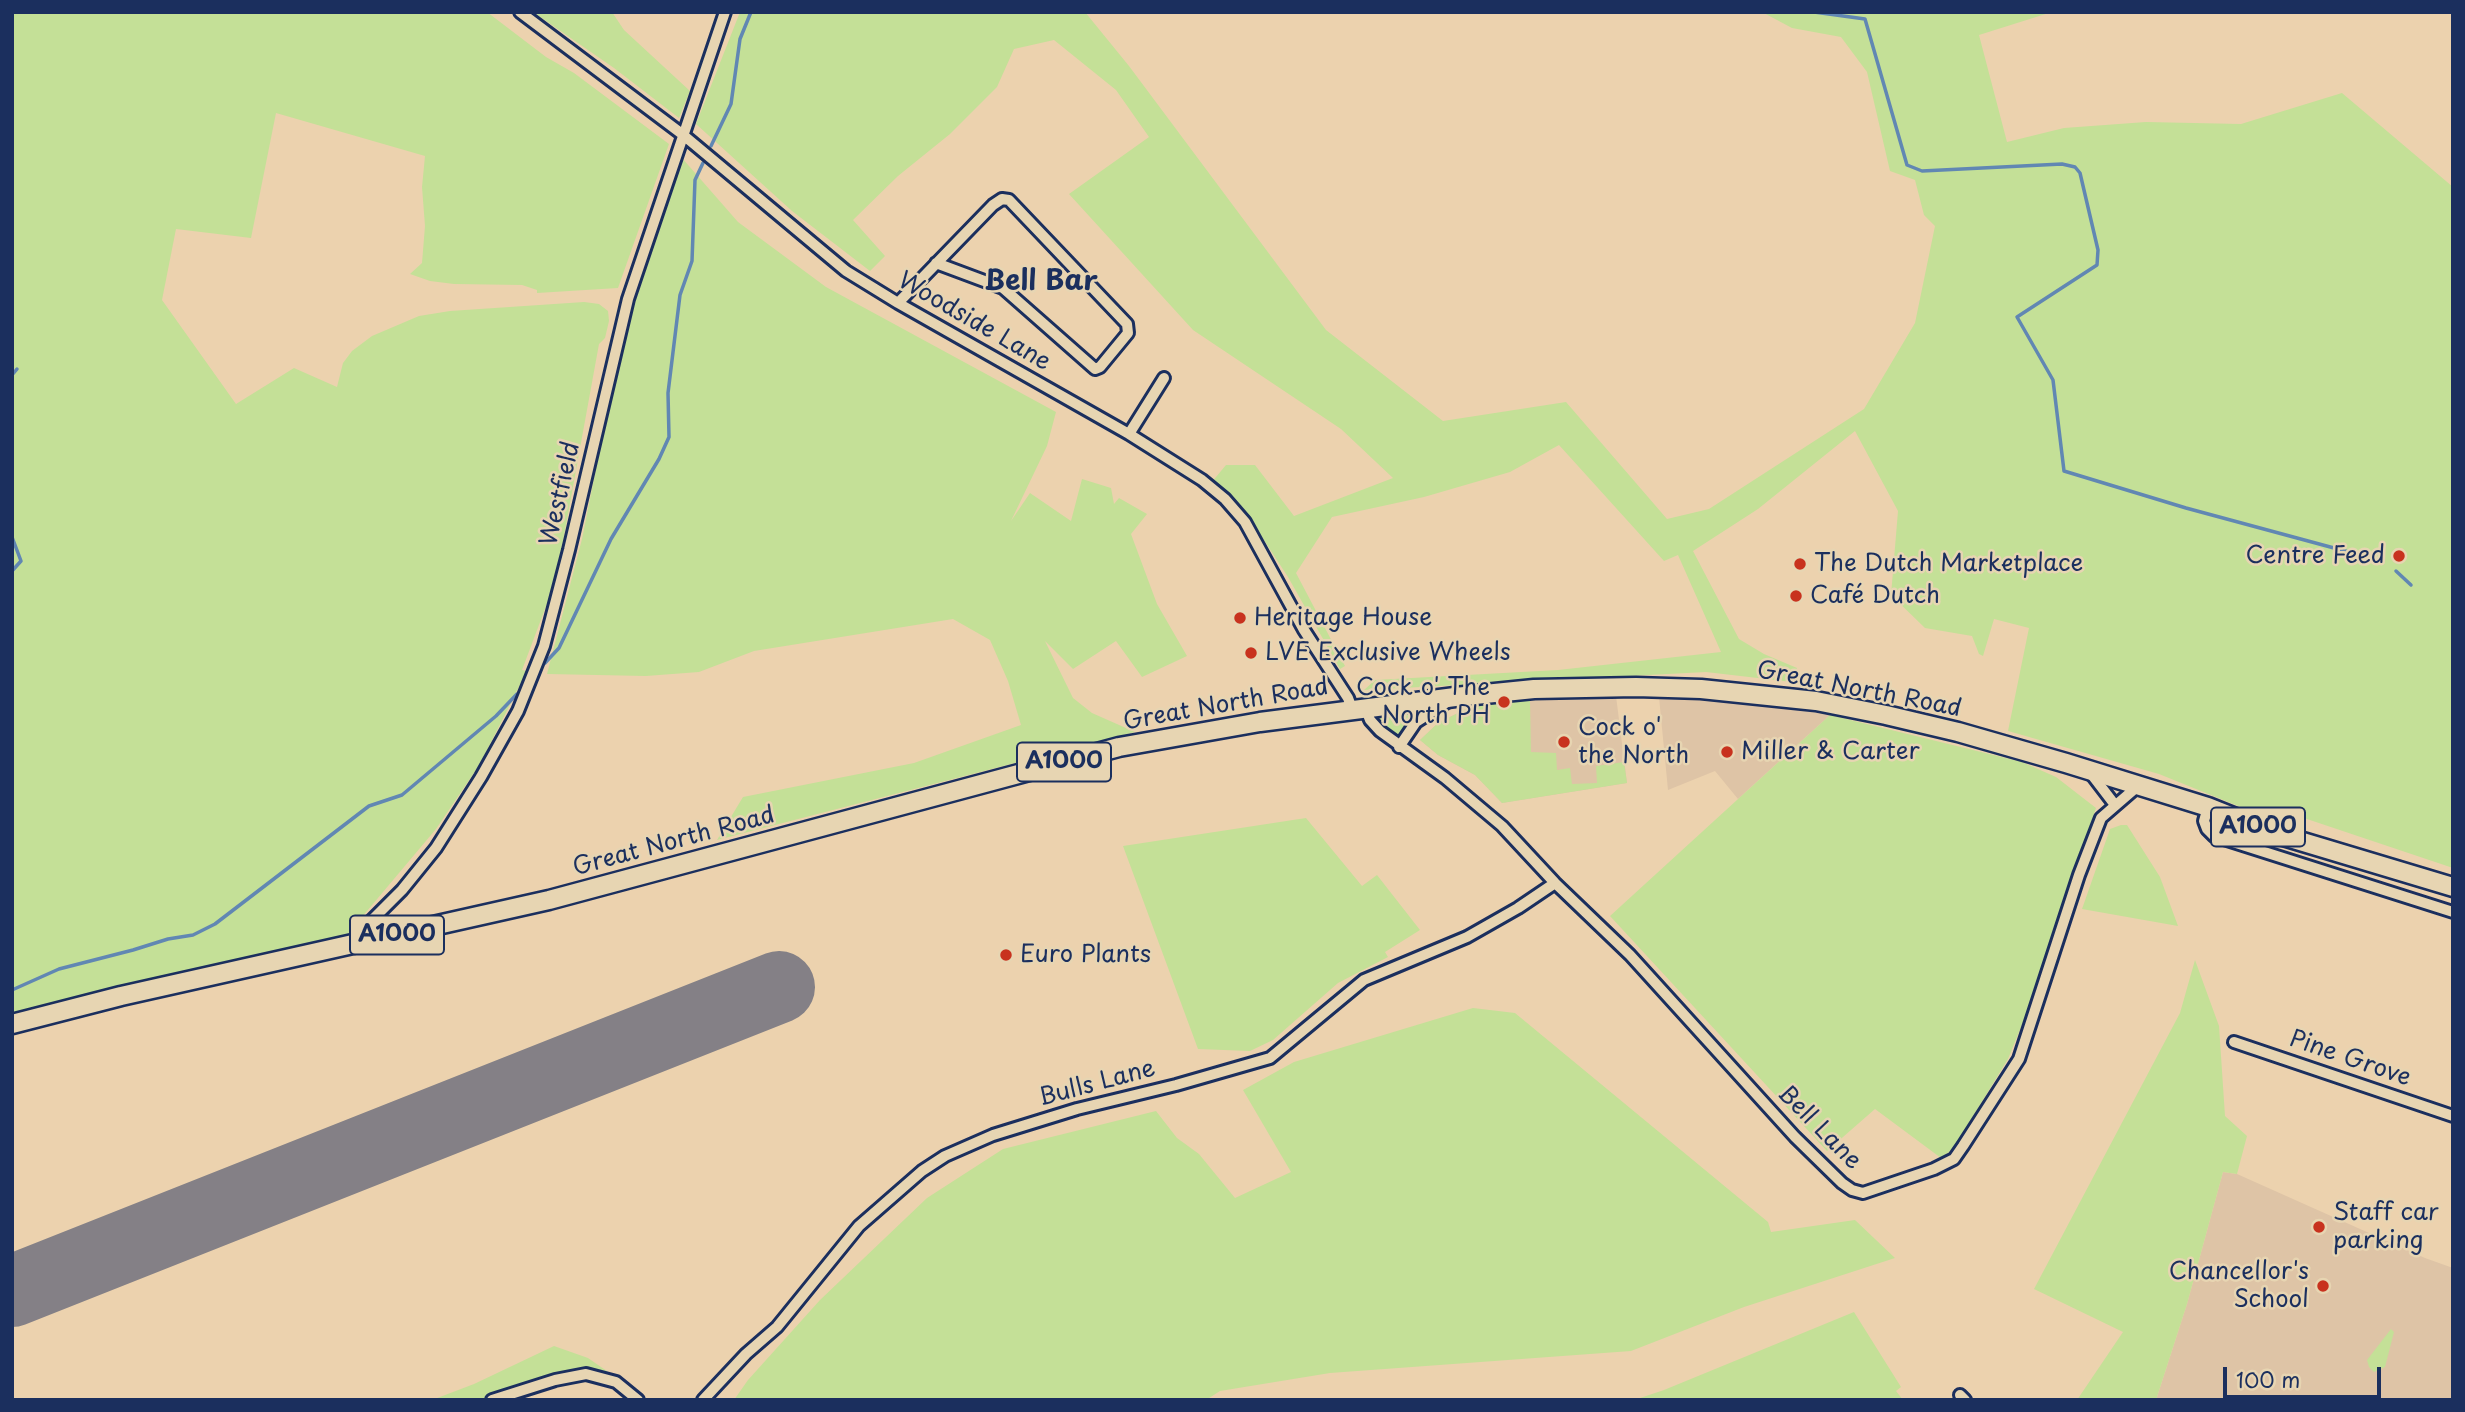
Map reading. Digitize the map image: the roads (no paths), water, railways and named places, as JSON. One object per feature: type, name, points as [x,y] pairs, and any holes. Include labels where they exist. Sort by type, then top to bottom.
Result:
[{"type":"main road","name":"Great North Road","points":[[12,1024],[95,1002],[562,897],[1119,747],[1358,708],[1534,689],[1701,689],[1772,695],[1898,718],[1958,732],[2208,807],[2273,833],[2453,887]]},
{"type":"street","name":"Woodside Lane","points":[[520,12],[682,134],[846,271],[1129,434],[1202,480],[1225,499],[1245,522],[1304,630],[1348,698],[1358,708]]},
{"type":"street","name":"Westfield","points":[[356,944],[366,926],[402,890],[436,848],[500,745],[523,700],[544,646],[566,562],[628,299],[725,12]]},
{"type":"street","points":[[898,303],[936,263],[993,205],[1002,199],[1009,200],[1127,324],[1128,333],[1100,368],[1095,369],[1003,288],[936,263]]},
{"type":"street","points":[[1129,434],[1164,378]]},
{"type":"street","points":[[1399,747],[1416,722],[1455,696]]},
{"type":"street","name":"Bell Lane","points":[[1358,708],[1399,747],[1475,802],[1502,826],[1555,883],[1630,955],[1795,1137],[1842,1183],[1863,1193],[1934,1169],[1954,1159],[1963,1146],[2019,1059],[2079,875],[2101,818],[2138,786]]},
{"type":"street","points":[[2089,771],[2115,805]]},
{"type":"street","points":[[2208,807],[2204,821],[2214,836],[2453,912]]},
{"type":"street","name":"Bulls Lane","points":[[703,1400],[746,1354],[777,1327],[859,1226],[922,1171],[945,1156],[993,1135],[1077,1109],[1270,1058],[1364,980],[1468,937],[1555,883]]},
{"type":"street","name":"Pine Grove","points":[[2234,1042],[2453,1116]]},
{"type":"street","points":[[492,1400],[555,1380],[586,1374],[615,1382],[638,1400]]},
{"type":"waterway","points":[[711,146],[731,104],[740,39],[751,12]]},
{"type":"waterway","points":[[1814,12],[1865,19],[1907,165],[1922,171],[2062,164],[2075,167],[2080,173],[2098,250],[2097,265],[2017,317],[2053,380],[2064,471],[2186,508],[2371,558]]},
{"type":"waterway","points":[[545,663],[559,648],[611,539],[659,459],[669,437],[668,393],[680,295],[692,261],[695,180],[703,163]]},
{"type":"waterway","points":[[12,375],[17,369]]},
{"type":"waterway","points":[[12,537],[21,561],[12,571]]},
{"type":"waterway","points":[[2396,571],[2411,585]]},
{"type":"waterway","points":[[12,990],[59,969],[168,939],[193,935],[215,924],[369,806],[402,795],[496,716],[517,694]]},
{"type":"place","name":"Centre Feed","points":[[2399,556]]},
{"type":"place","name":"The Dutch Marketplace","points":[[1800,564]]},
{"type":"place","name":"Café Dutch","points":[[1796,596]]},
{"type":"place","name":"Heritage House","points":[[1240,618]]},
{"type":"place","name":"LVE Exclusive Wheels","points":[[1251,653]]},
{"type":"place","name":"Cock o' The North PH","points":[[1504,702]]},
{"type":"place","name":"Cock o' the North","points":[[1564,742]]},
{"type":"place","name":"Miller & Carter","points":[[1727,752]]},
{"type":"place","name":"Euro Plants","points":[[1006,955]]},
{"type":"place","name":"Staff car parking","points":[[2319,1227]]},
{"type":"place","name":"Chancellor's School","points":[[2323,1286]]},
{"type":"district","name":"Bell Bar","points":[[1041,282]]}]
